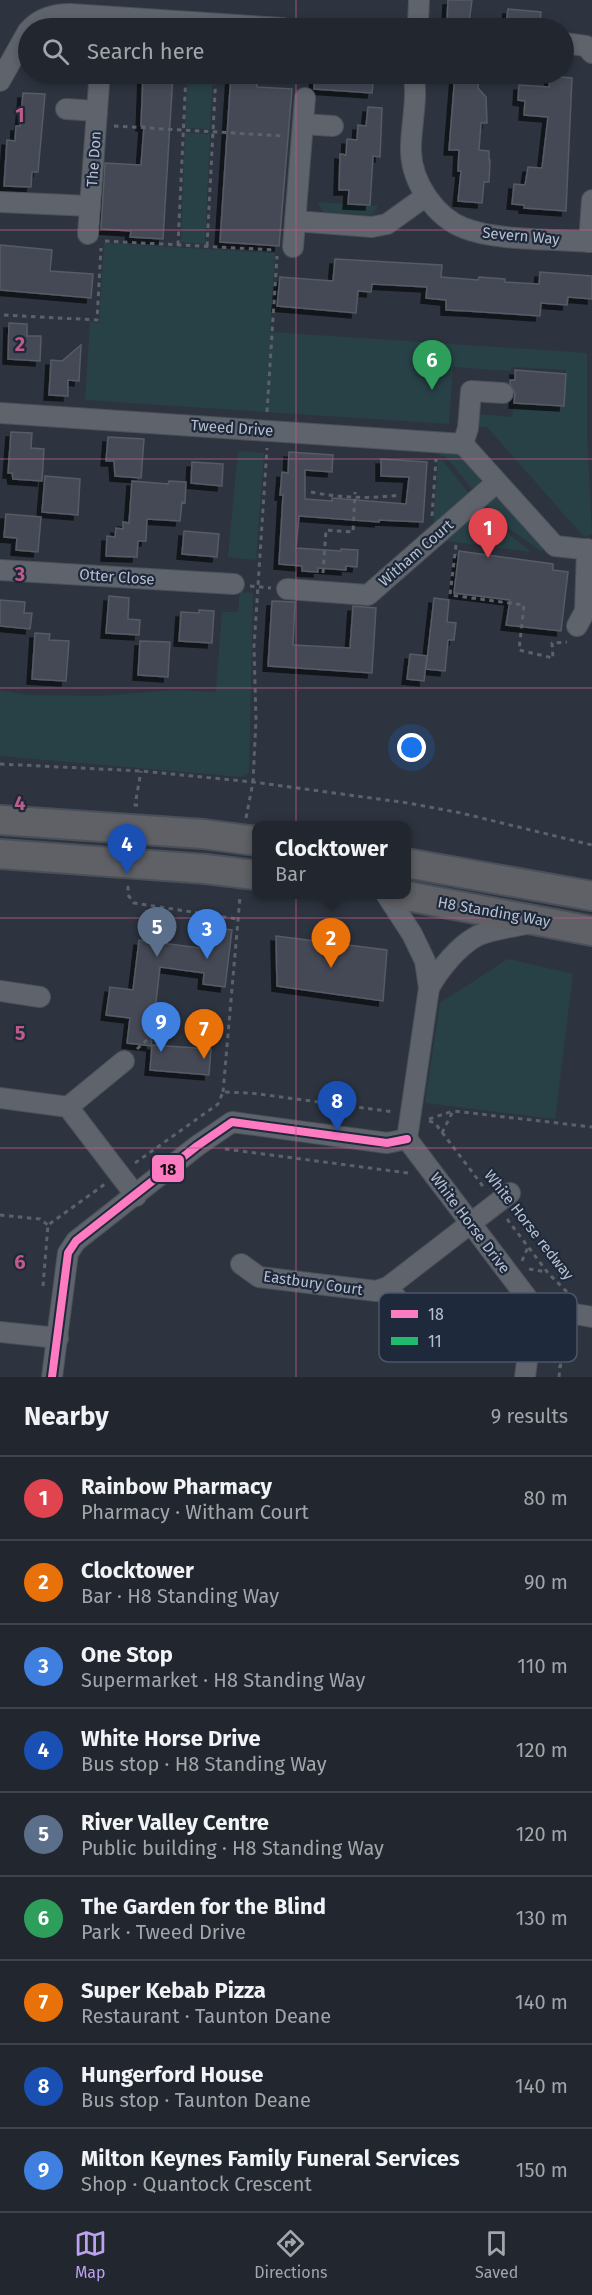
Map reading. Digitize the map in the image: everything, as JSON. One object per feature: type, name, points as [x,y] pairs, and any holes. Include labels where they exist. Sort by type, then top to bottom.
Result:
[{"type":"highway","points":[[0,820],[203,834],[250,835]]},
{"type":"highway","points":[[0,854],[206,869],[248,884]]},
{"type":"highway","points":[[411,864],[592,896]]},
{"type":"highway","name":"H8 Standing Way","points":[[411,897],[592,931]]},
{"type":"street","points":[[417,18],[419,0]]},
{"type":"street","points":[[50,7],[172,18]]},
{"type":"street","points":[[574,44],[586,46],[592,53]]},
{"type":"street","points":[[0,81],[18,50]]},
{"type":"street","name":"The Don","points":[[88,234],[101,118],[99,84]]},
{"type":"street","name":"Severn Way","points":[[413,84],[411,153],[415,175],[426,196],[442,214],[462,228],[485,234],[591,242]]},
{"type":"street","points":[[284,250],[295,221],[297,130],[305,98]]},
{"type":"street","points":[[66,109],[101,118]]},
{"type":"street","points":[[297,130],[333,126]]},
{"type":"street","points":[[295,221],[372,227],[387,224],[426,196]]},
{"type":"street","points":[[591,242],[592,200]]},
{"type":"street","points":[[0,202],[90,206]]},
{"type":"street","points":[[503,393],[471,391],[468,428],[463,444],[555,546],[590,550],[585,611],[572,630]]},
{"type":"street","name":"Tweed Drive","points":[[0,413],[463,444]]},
{"type":"street","name":"Witham Court","points":[[287,589],[368,596],[497,482]]},
{"type":"street","name":"Otter Close","points":[[0,570],[234,585]]},
{"type":"street","points":[[52,1377],[68,1253],[76,1241],[197,1146],[232,1122],[387,1143],[407,1139],[429,988],[425,961],[412,934],[389,899]]},
{"type":"street","points":[[429,988],[441,966],[476,937],[501,929],[546,921]]},
{"type":"street","points":[[0,991],[40,997]]},
{"type":"street","points":[[68,1107],[124,1060]]},
{"type":"street","points":[[0,1098],[68,1107],[136,1196]]},
{"type":"street","name":"White Horse Drive","points":[[407,1139],[523,1293]]},
{"type":"street","points":[[393,1293],[388,1287],[503,1198]]},
{"type":"street","name":"Eastbury Court","points":[[241,1264],[259,1277],[376,1291],[388,1287]]},
{"type":"street","points":[[577,1315],[592,1317]]},
{"type":"street","points":[[0,1332],[58,1338]]},
{"type":"street","points":[[525,1377],[527,1362]]},
{"type":"path","points":[[178,245],[185,84]]},
{"type":"path","points":[[207,246],[215,84]]},
{"type":"path","points":[[101,118],[212,132],[297,130]]},
{"type":"path","points":[[4,315],[97,320],[102,240],[284,250],[267,430],[257,587],[254,647],[256,720],[250,835]]},
{"type":"path","points":[[432,516],[436,457]]},
{"type":"path","points":[[312,492],[377,498],[399,495]]},
{"type":"path","points":[[322,583],[326,530],[353,532],[355,492]]},
{"type":"path","points":[[456,545],[450,595],[524,604],[519,650],[553,658],[552,643],[569,642],[572,630]]},
{"type":"path","points":[[257,587],[287,589]]},
{"type":"path","points":[[0,764],[141,771],[253,782],[408,803],[592,845]]},
{"type":"path","points":[[141,771],[135,805],[145,806]]},
{"type":"path","points":[[223,1092],[237,919],[248,884]]},
{"type":"path","points":[[128,886],[128,895],[134,903],[237,919]]},
{"type":"path","points":[[124,1060],[178,1012]]},
{"type":"path","points":[[426,1120],[453,1111],[592,1127]]},
{"type":"path","name":"White Horse redway","points":[[453,1111],[442,1133],[503,1198],[528,1246],[548,1273],[567,1293]]},
{"type":"path","points":[[197,1146],[434,1176]]},
{"type":"path","points":[[0,1215],[40,1220],[48,1225]]},
{"type":"path","points":[[528,1246],[520,1267],[548,1273]]},
{"type":"path","name":"White Horse redway","points":[[559,1377],[561,1362]]},
{"type":"green space","points":[[187,84],[212,84],[210,129],[185,128]]},
{"type":"green space","points":[[185,133],[210,134],[205,244],[181,242]]},
{"type":"green space","points":[[318,202],[378,206],[372,215],[323,212]]},
{"type":"green space","points":[[104,243],[275,253],[270,332],[587,353],[587,434],[592,534],[584,537],[487,427],[473,426],[474,414],[512,417],[514,403],[564,406],[566,370],[511,367],[511,371],[453,367],[449,424],[85,400],[90,322],[99,323]]},
{"type":"green space","points":[[439,449],[459,451],[480,474],[480,485],[475,492],[446,457],[439,455]]},
{"type":"green space","points":[[238,451],[264,453],[256,560],[228,557]]},
{"type":"green space","points":[[438,460],[443,461],[471,496],[433,528]]},
{"type":"green space","points":[[492,498],[500,499],[543,545],[542,552],[506,526],[484,503]]},
{"type":"green space","points":[[482,510],[503,529],[531,552],[446,541]]},
{"type":"green space","points":[[240,592],[253,593],[249,772],[242,777],[0,756],[0,690],[28,695],[101,696],[175,690],[216,692],[222,612],[238,612]]},
{"type":"green space","points":[[508,959],[573,974],[555,1119],[425,1103],[440,1003]]},
{"type":"building","points":[[448,0],[472,0],[470,18],[447,18]]},
{"type":"building","points":[[508,9],[541,12],[541,18],[507,18]]},
{"type":"building","points":[[143,84],[172,84],[163,239],[130,237],[131,231],[101,229],[105,163],[141,165],[144,126],[141,126]]},
{"type":"building","points":[[230,84],[257,84],[257,87],[292,89],[279,246],[220,242]]},
{"type":"building","points":[[314,84],[373,84],[372,93],[314,89]]},
{"type":"building","points":[[454,84],[478,84],[478,88],[486,97],[487,123],[481,123],[479,150],[489,151],[490,160],[489,182],[484,182],[482,203],[458,201],[461,171],[458,171],[459,150],[449,150]]},
{"type":"building","points":[[549,84],[572,84],[566,211],[524,208],[524,205],[512,204],[514,184],[525,185],[528,167],[542,168],[548,117],[524,115],[525,101],[518,100],[519,85],[549,87]]},
{"type":"building","points":[[23,93],[45,94],[38,172],[32,172],[31,187],[4,186],[7,140],[15,141],[16,126],[20,126]]},
{"type":"building","points":[[368,107],[382,108],[380,157],[373,156],[370,205],[348,204],[349,190],[339,190],[340,154],[346,155],[347,139],[357,140],[358,125],[366,126]]},
{"type":"building","points":[[0,245],[52,250],[50,271],[93,274],[91,298],[0,290]]},
{"type":"building","points":[[335,259],[442,265],[441,277],[478,280],[479,277],[505,279],[505,282],[539,284],[540,272],[592,276],[592,299],[568,297],[567,305],[541,303],[540,316],[446,310],[446,300],[426,298],[427,287],[372,284],[371,292],[358,291],[356,313],[277,306],[280,277],[333,281]]},
{"type":"building","points":[[9,323],[27,324],[27,336],[41,336],[40,361],[8,359]]},
{"type":"building","points":[[81,345],[79,381],[68,380],[68,396],[49,395],[51,360],[62,361]]},
{"type":"building","points":[[515,370],[566,374],[564,406],[514,403],[515,393],[510,380],[515,380]]},
{"type":"building","points":[[11,432],[32,433],[31,448],[44,449],[42,481],[13,479],[12,473],[8,473]]},
{"type":"building","points":[[108,437],[144,439],[141,478],[115,476],[114,461],[106,461]]},
{"type":"building","points":[[289,452],[333,455],[332,472],[305,470],[305,499],[332,501],[332,498],[406,504],[409,477],[381,476],[381,459],[427,462],[423,522],[379,520],[379,522],[299,516],[296,548],[358,550],[357,567],[346,566],[346,570],[318,568],[318,572],[302,571],[302,566],[279,564],[282,472],[288,473]]},
{"type":"building","points":[[192,462],[223,464],[222,486],[191,483]]},
{"type":"building","points":[[45,476],[80,479],[78,515],[42,512]]},
{"type":"building","points":[[132,481],[168,484],[169,481],[186,482],[185,503],[182,502],[180,521],[147,519],[146,541],[138,541],[137,557],[106,556],[107,536],[115,537],[116,528],[123,529],[123,522],[129,523]]},
{"type":"building","points":[[6,514],[41,517],[38,552],[16,550],[17,538],[4,537]]},
{"type":"building","points":[[184,531],[219,534],[217,557],[182,554]]},
{"type":"building","points":[[459,551],[553,564],[553,570],[568,572],[561,631],[506,625],[510,600],[454,593]]},
{"type":"building","points":[[109,596],[129,598],[128,619],[140,620],[139,635],[106,633]]},
{"type":"building","points":[[434,598],[449,600],[447,622],[456,623],[454,640],[448,640],[445,671],[426,669]]},
{"type":"building","points":[[0,600],[25,602],[24,613],[32,613],[30,629],[0,626]]},
{"type":"building","points":[[272,601],[295,602],[293,645],[350,648],[353,606],[376,608],[372,673],[268,666]]},
{"type":"building","points":[[199,610],[214,611],[212,643],[179,641],[181,612],[199,613]]},
{"type":"building","points":[[35,633],[50,634],[49,640],[69,641],[66,681],[32,679]]},
{"type":"building","points":[[140,641],[170,642],[168,677],[138,675]]},
{"type":"building","points":[[410,654],[427,656],[424,681],[407,679]]},
{"type":"building","points":[[211,927],[232,930],[225,987],[203,984],[204,973],[160,967],[151,1046],[127,1043],[130,1018],[106,1015],[110,987],[133,990],[139,940],[208,949]]},
{"type":"building","points":[[276,936],[387,950],[383,1001],[277,986]]},
{"type":"building","points":[[152,1045],[211,1049],[209,1075],[150,1070]]},
{"type":"transit line","name":"18","points":[[52,1377],[68,1253],[76,1241],[197,1146],[232,1122],[387,1143],[407,1139]]},
{"type":"place","name":"The Garden for the Blind","points":[[432,390]]},
{"type":"place","name":"Rainbow Pharmacy","points":[[488,558]]},
{"type":"place","name":"White Horse Drive","points":[[127,874]]},
{"type":"place","name":"River Valley Centre","points":[[157,957]]},
{"type":"place","name":"One Stop","points":[[207,959]]},
{"type":"place","name":"Clocktower","points":[[331,968]]},
{"type":"place","name":"Milton Keynes Family Funeral Services","points":[[161,1052]]},
{"type":"place","name":"Super Kebab Pizza","points":[[204,1059]]},
{"type":"place","name":"Hungerford House","points":[[337,1131]]}]
